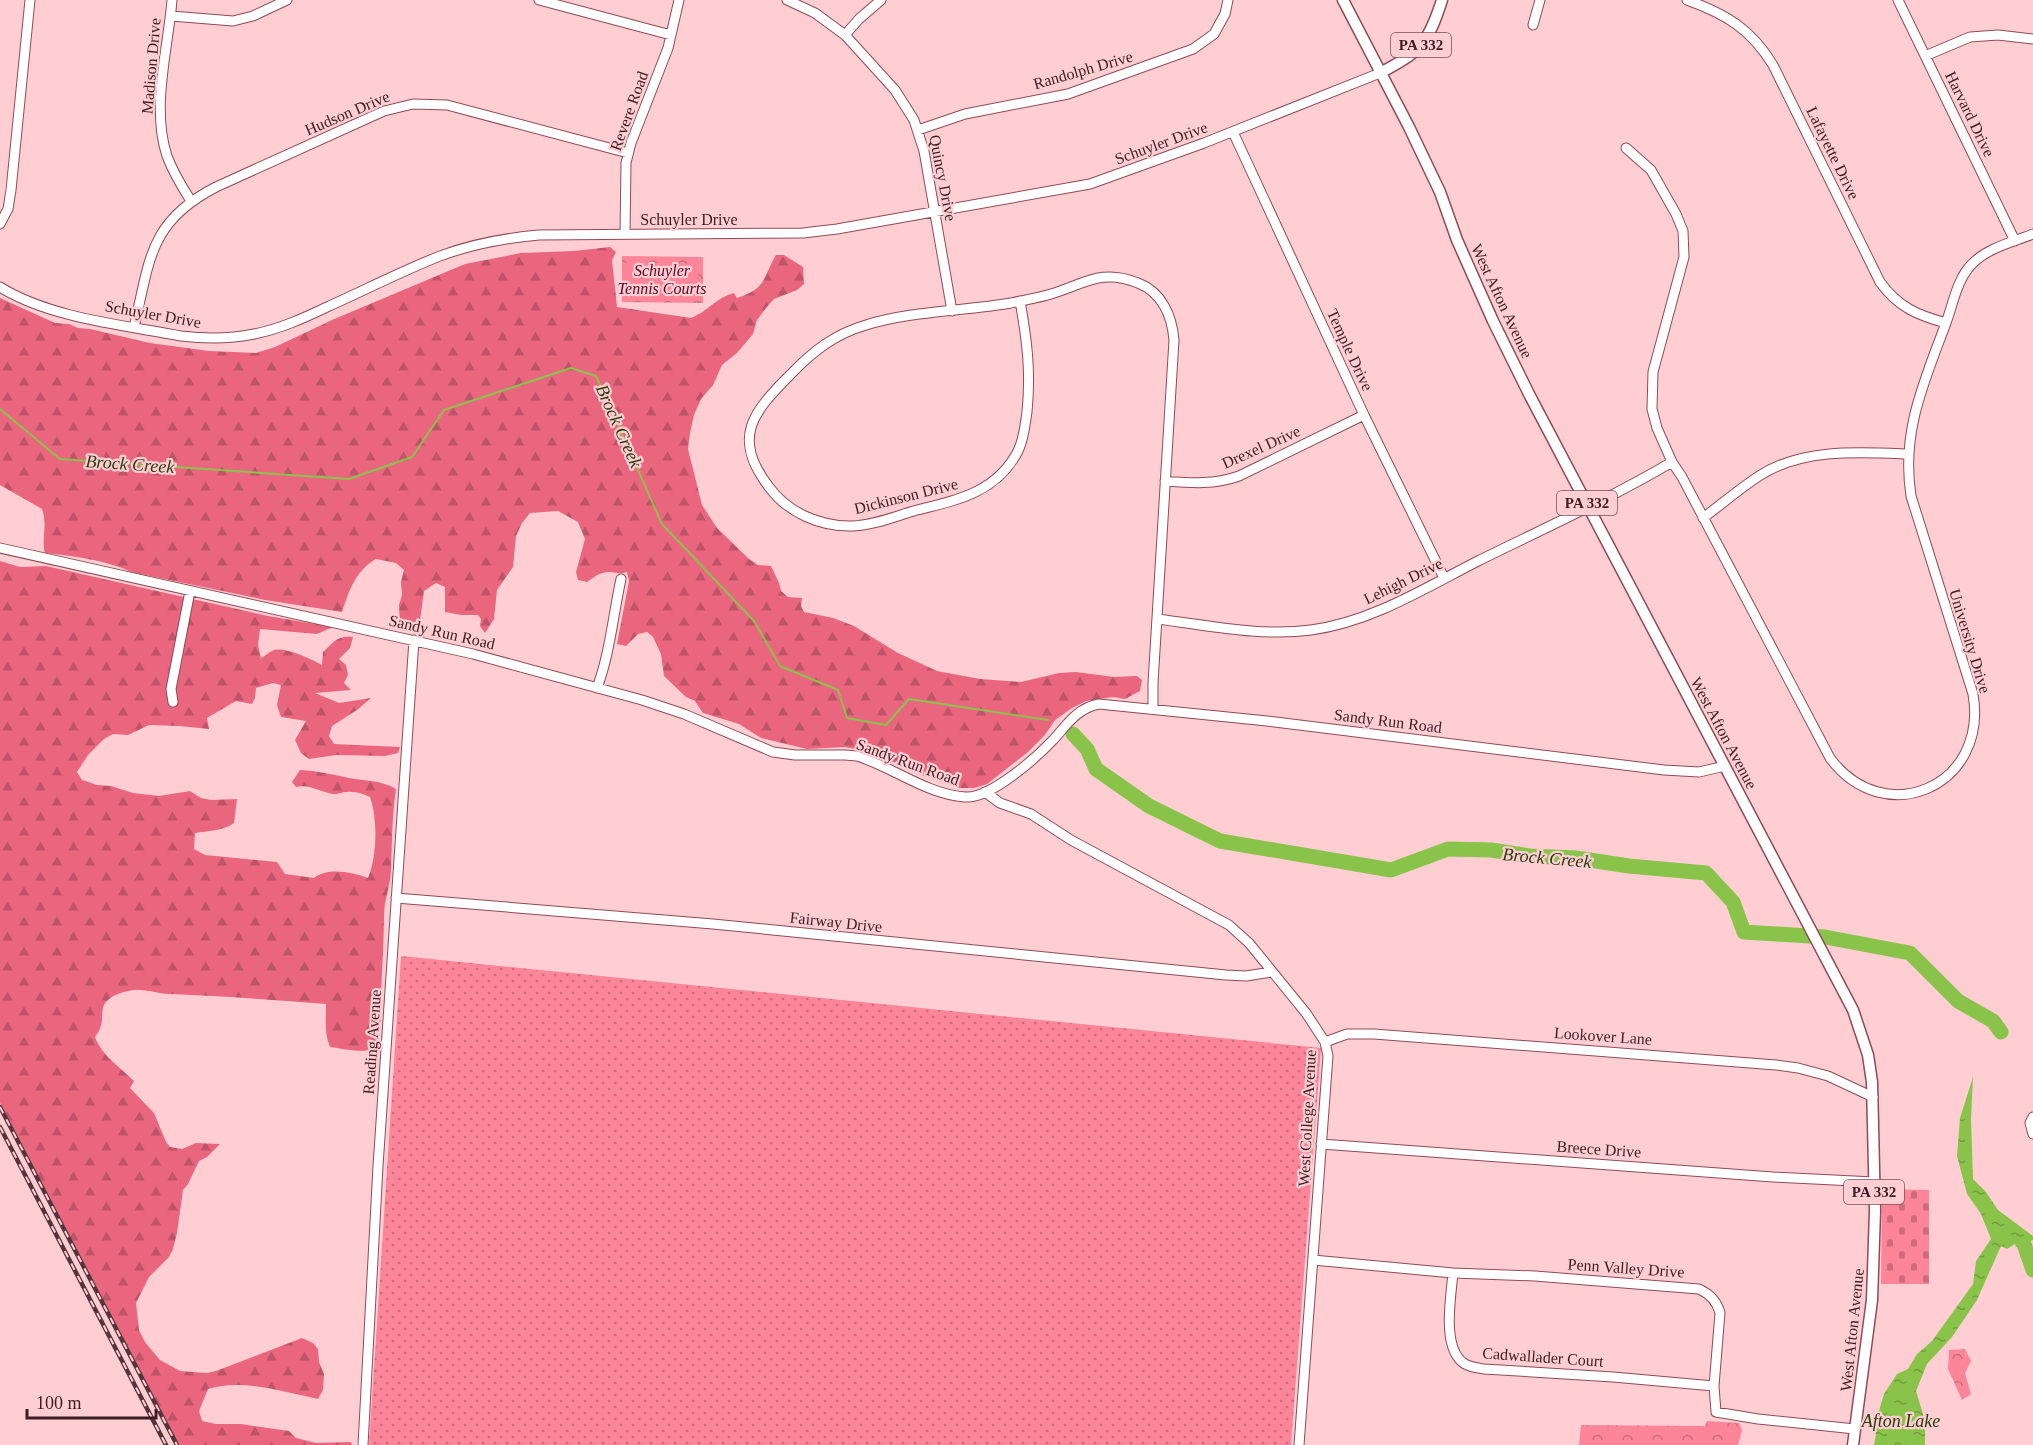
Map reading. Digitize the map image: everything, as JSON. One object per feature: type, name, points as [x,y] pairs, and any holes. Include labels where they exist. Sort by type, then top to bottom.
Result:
[{"type":"main road","name":"West Afton Avenue","points":[[1343,0],[1431,174],[1456,240],[1493,321],[1764,842],[1810,925],[1853,1010],[1863,1038],[1873,1097],[1874,1286],[1853,1445]]},
{"type":"main road","name":"PA 332","points":[[1380,73],[1409,58],[1418,49],[1433,26],[1442,0]]},
{"type":"street","points":[[0,224],[8,208],[11,190],[30,0]]},
{"type":"street","name":"Madison Drive","points":[[172,0],[162,93],[161,126],[173,172],[191,201]]},
{"type":"street","points":[[171,16],[233,21],[253,16],[287,0]]},
{"type":"street","points":[[539,0],[671,35]]},
{"type":"street","name":"Revere Road","points":[[625,234],[624,183],[628,153],[661,68],[679,0]]},
{"type":"street","name":"Quincy Drive","points":[[787,0],[815,13],[845,35],[895,90],[914,120],[935,212],[952,311]]},
{"type":"street","points":[[845,35],[881,0]]},
{"type":"street","name":"Randolph Drive","points":[[918,130],[965,114],[1068,94],[1193,49],[1214,34],[1225,14],[1228,0]]},
{"type":"street","points":[[1533,25],[1540,0]]},
{"type":"street","name":"Lafayette Drive","points":[[1687,0],[1724,14],[1755,41],[1773,65],[1880,282],[1895,301],[1918,314],[1946,323]]},
{"type":"street","name":"Harvard Drive","points":[[1898,0],[2015,241]]},
{"type":"street","points":[[1925,56],[1970,38],[1998,35],[2033,39]]},
{"type":"street","name":"Schuyler Drive","points":[[0,287],[39,306],[134,327],[199,338],[220,339],[254,335],[302,318],[440,256],[480,243],[538,235],[803,233],[1090,184],[1233,132],[1380,73]]},
{"type":"street","name":"Hudson Drive","points":[[191,201],[369,117],[413,104],[440,104],[464,108],[628,153]]},
{"type":"street","name":"Temple Drive","points":[[1233,132],[1364,416],[1444,578]]},
{"type":"street","name":"University Drive","points":[[1626,148],[1651,170],[1683,231],[1684,257],[1653,372],[1652,408],[1657,428],[1672,462],[1802,706],[1838,768],[1859,784],[1878,792],[1907,794],[1918,792],[1944,780],[1959,766],[1973,737],[1976,717],[1973,694],[1911,496],[1908,454],[1911,428],[1919,397],[1957,291],[1968,269],[1988,252],[2033,234]]},
{"type":"street","points":[[134,327],[151,253],[164,228],[191,201]]},
{"type":"street","name":"Dickinson Drive","points":[[1020,301],[1029,364],[1025,424],[1019,448],[1013,459],[996,480],[984,489],[956,500],[854,526],[819,521],[794,510],[781,501],[769,488],[756,467],[750,444],[754,417],[769,396],[810,354],[849,330],[885,320],[1049,295],[1082,281],[1101,277],[1139,283],[1158,296],[1170,316],[1174,339],[1153,708]]},
{"type":"street","name":"Drexel Drive","points":[[1165,481],[1197,483],[1224,481],[1364,416]]},
{"type":"street","points":[[1703,518],[1760,475],[1792,462],[1834,453],[1908,454]]},
{"type":"street","name":"Lehigh Drive","points":[[1157,619],[1263,632],[1309,630],[1362,617],[1589,508],[1672,462]]},
{"type":"street","name":"Sandy Run Road","points":[[0,548],[473,654],[684,714],[773,752],[795,755],[857,756],[943,792],[970,797],[996,787],[1040,753],[1070,721],[1087,708],[1105,704],[1664,770],[1699,772],[1725,766]]},
{"type":"street","points":[[597,688],[609,652],[611,626],[621,579]]},
{"type":"street","points":[[173,702],[171,689],[190,591]]},
{"type":"street","name":"Reading Avenue","points":[[363,1445],[378,1166],[414,640]]},
{"type":"street","name":"West College Avenue","points":[[985,792],[1000,803],[1031,814],[1071,840],[1228,926],[1249,943],[1306,1013],[1326,1042],[1328,1056],[1299,1445]]},
{"type":"street","name":"Fairway Drive","points":[[396,898],[713,924],[1226,975],[1246,976],[1272,972]]},
{"type":"street","name":"Lookover Lane","points":[[1326,1042],[1347,1034],[1374,1034],[1776,1065],[1828,1076],[1873,1097]]},
{"type":"street","points":[[2033,1117],[2030,1123],[2033,1134]]},
{"type":"street","name":"Breece Drive","points":[[1322,1144],[1784,1178],[1874,1182]]},
{"type":"street","name":"Penn Valley Drive","points":[[1313,1260],[1453,1273],[1535,1276],[1699,1289],[1712,1296],[1720,1313],[1714,1386],[1716,1412],[1856,1430]]},
{"type":"street","name":"Cadwallader Court","points":[[1453,1273],[1450,1341],[1455,1354],[1466,1365],[1484,1369],[1714,1386]]},
{"type":"green space","points":[[610,247],[616,252],[612,260],[617,307],[691,318],[728,295],[734,293],[737,298],[754,290],[762,282],[776,255],[784,255],[803,267],[804,284],[797,290],[774,299],[757,320],[753,334],[737,353],[722,365],[713,385],[701,399],[694,415],[688,449],[702,505],[717,528],[749,559],[758,565],[771,566],[781,591],[788,597],[802,598],[801,606],[804,612],[833,618],[854,626],[898,653],[937,671],[980,679],[1021,682],[1059,673],[1076,672],[1114,677],[1137,676],[1142,680],[1140,691],[1125,699],[1113,697],[1086,701],[1072,708],[1055,720],[1045,735],[1028,752],[987,784],[974,788],[959,788],[865,751],[845,747],[807,749],[761,738],[739,724],[703,713],[695,701],[686,697],[664,676],[661,654],[653,637],[647,632],[638,634],[626,646],[617,644],[629,581],[627,572],[604,572],[587,582],[578,580],[576,572],[585,539],[578,522],[558,511],[530,513],[522,523],[516,536],[513,567],[497,590],[494,619],[485,633],[480,626],[481,619],[478,615],[445,612],[445,587],[436,583],[424,591],[420,620],[411,632],[400,628],[399,605],[404,570],[396,563],[376,559],[363,569],[347,596],[342,612],[265,600],[131,572],[78,557],[45,553],[42,509],[0,485],[0,298],[55,323],[69,324],[78,328],[150,343],[209,351],[256,353],[275,347],[332,320],[465,264],[521,253]]},
{"type":"green space","name":"Schuyler Tennis Courts","points":[[622,256],[703,257],[703,303],[622,302]]},
{"type":"green space","points":[[626,263],[641,263],[640,294],[626,294]]},
{"type":"green space","points":[[646,263],[660,263],[659,294],[645,294]]},
{"type":"green space","points":[[664,264],[679,264],[678,295],[664,295]]},
{"type":"green space","points":[[684,264],[698,264],[697,295],[683,295]]},
{"type":"green space","points":[[0,561],[20,567],[46,566],[268,616],[333,627],[317,634],[260,629],[258,645],[261,658],[274,650],[285,650],[322,665],[323,652],[333,642],[343,637],[353,637],[350,648],[339,659],[346,665],[348,675],[344,683],[351,690],[315,693],[339,703],[371,698],[332,726],[329,736],[334,744],[400,747],[398,753],[385,756],[336,755],[309,759],[301,753],[295,740],[306,721],[281,717],[277,705],[281,685],[273,683],[256,688],[252,704],[236,701],[207,718],[209,729],[149,725],[128,735],[113,734],[104,739],[88,755],[77,772],[82,780],[133,793],[159,796],[190,791],[201,798],[211,800],[237,799],[234,823],[220,829],[195,833],[194,849],[205,855],[277,862],[285,874],[314,878],[326,873],[348,872],[368,878],[375,849],[373,806],[370,797],[356,792],[335,794],[311,787],[296,787],[292,782],[300,770],[379,782],[396,789],[391,871],[384,910],[380,1030],[375,1047],[360,1051],[330,1047],[326,1031],[326,1004],[165,994],[138,990],[120,993],[108,1000],[103,1007],[101,1026],[95,1037],[106,1055],[134,1081],[130,1088],[154,1113],[170,1147],[182,1149],[196,1143],[220,1144],[207,1157],[199,1161],[183,1190],[173,1249],[169,1257],[149,1277],[136,1303],[139,1330],[145,1342],[160,1360],[180,1371],[207,1373],[302,1338],[313,1343],[318,1349],[319,1362],[324,1374],[323,1390],[318,1399],[249,1385],[221,1386],[208,1389],[199,1411],[202,1421],[289,1431],[296,1438],[316,1443],[351,1442],[352,1445],[179,1445],[0,1103]]},
{"type":"green space","points":[[401,956],[1321,1048],[1291,1445],[369,1445]]},
{"type":"green space","points":[[1882,1189],[1929,1190],[1929,1284],[1881,1284]]},
{"type":"green space","points":[[1965,1349],[1971,1361],[1965,1373],[1971,1394],[1962,1400],[1948,1369],[1949,1350]]},
{"type":"green space","points":[[1707,1421],[1739,1423],[1742,1430],[1738,1445],[1579,1445],[1581,1425],[1705,1426]]},
{"type":"water","name":"Afton Lake","points":[[1973,1077],[1971,1119],[1973,1179],[1986,1192],[1998,1210],[2033,1236],[2033,1240],[2016,1247],[2015,1244],[2007,1249],[2001,1246],[1977,1300],[1952,1337],[1927,1364],[1916,1391],[1925,1421],[1925,1445],[1874,1445],[1876,1434],[1873,1431],[1884,1394],[1897,1374],[1908,1369],[1917,1354],[1932,1341],[1973,1284],[1976,1261],[1991,1239],[1981,1214],[1967,1194],[1957,1156],[1960,1118]]},
{"type":"waterway","name":"Brock Creek","points":[[0,409],[60,459],[349,479],[412,457],[444,410],[571,368],[596,376],[662,524],[754,621],[780,666],[838,690],[847,718],[886,725],[909,699],[1048,720]]},
{"type":"waterway","name":"Brock Creek","points":[[1073,734],[1087,749],[1096,769],[1149,806],[1220,841],[1391,870],[1448,849],[1491,850],[1530,856],[1576,858],[1629,866],[1706,873],[1733,902],[1744,932],[1825,937],[1910,953],[1958,1001],[1993,1021],[2001,1032]]},
{"type":"waterway","points":[[2024,1244],[2033,1270]]},
{"type":"railway","points":[[0,1107],[177,1445]]},
{"type":"railway","points":[[0,1127],[166,1445]]}]
